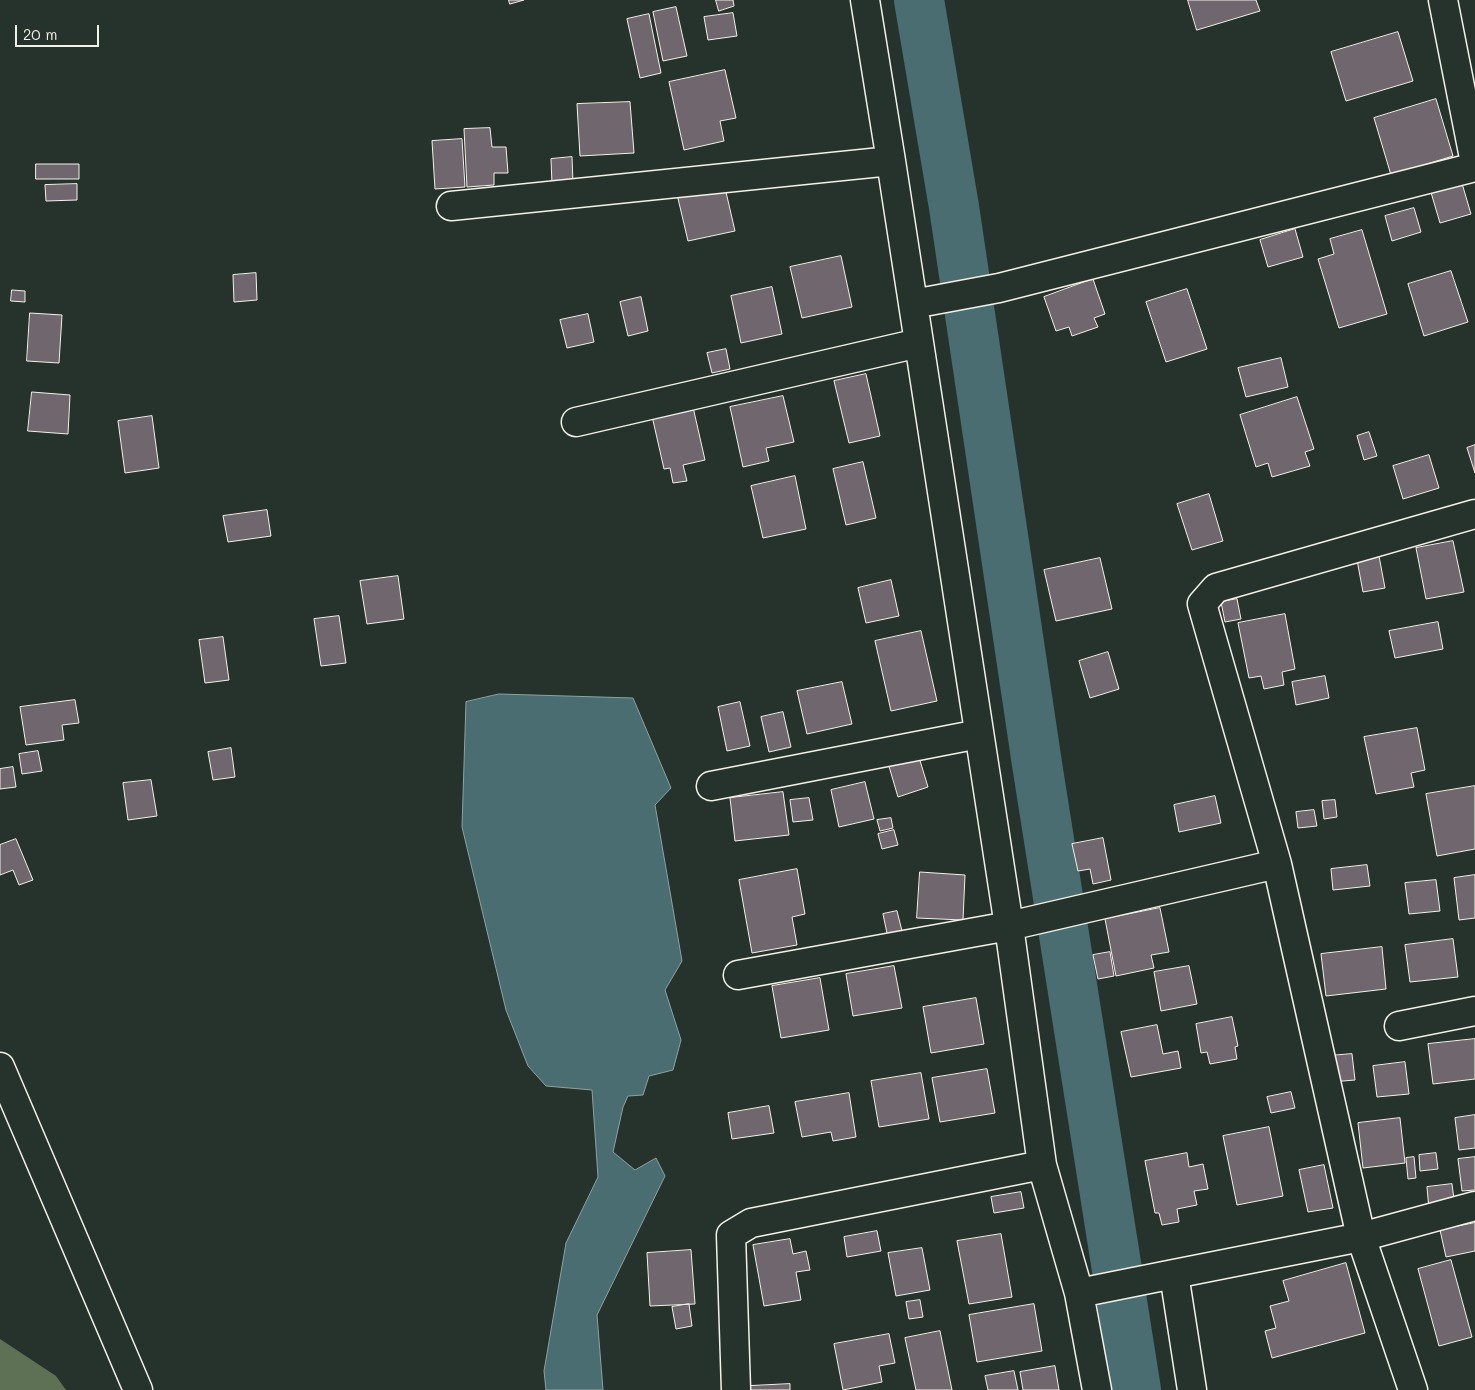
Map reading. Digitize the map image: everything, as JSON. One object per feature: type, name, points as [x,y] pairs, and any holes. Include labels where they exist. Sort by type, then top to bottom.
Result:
[{"type":"street","points":[[864,0],[891,161],[1009,926],[1042,1166],[1078,1293],[1098,1390]]},
{"type":"street","points":[[913,304],[999,288],[1475,165],[1443,0]]},
{"type":"street","points":[[451,206],[891,161]]},
{"type":"street","points":[[576,422],[919,343]]},
{"type":"street","points":[[1413,1390],[1361,1237],[1277,864],[1202,604],[1216,588],[1475,514]]},
{"type":"street","points":[[711,786],[979,734]]},
{"type":"street","points":[[738,975],[1009,926],[1277,864]]},
{"type":"street","points":[[1399,1026],[1475,1011]]},
{"type":"street","points":[[0,1067],[138,1390]]},
{"type":"street","points":[[736,1390],[731,1235],[751,1223],[1042,1166]]},
{"type":"street","points":[[1078,1293],[1361,1237],[1475,1206]]},
{"type":"street","points":[[1174,1274],[1192,1390]]},
{"type":"green space","points":[[0,1339],[56,1376],[66,1390],[0,1390]]},
{"type":"water","points":[[499,694],[633,698],[671,788],[655,805],[682,961],[665,990],[681,1040],[673,1070],[649,1076],[643,1095],[628,1096],[623,1107],[613,1152],[635,1170],[656,1158],[665,1176],[597,1315],[603,1390],[546,1390],[544,1371],[566,1243],[598,1177],[592,1090],[546,1086],[528,1066],[506,1010],[462,827],[466,702]]},
{"type":"building","points":[[509,0],[524,0],[510,4]]},
{"type":"building","points":[[716,0],[733,0],[734,6],[719,11]]},
{"type":"building","points":[[1188,0],[1256,0],[1260,11],[1197,30]]},
{"type":"building","points":[[676,7],[687,56],[663,61],[653,12]]},
{"type":"building","points":[[733,13],[737,36],[708,40],[704,17]]},
{"type":"building","points":[[649,14],[661,73],[640,78],[627,19]]},
{"type":"building","points":[[1398,32],[1413,81],[1346,101],[1331,52]]},
{"type":"building","points":[[725,70],[736,118],[720,121],[724,141],[684,150],[669,82]]},
{"type":"building","points":[[1436,99],[1453,156],[1391,175],[1374,118]]},
{"type":"building","points":[[630,102],[634,153],[580,156],[577,104]]},
{"type":"building","points":[[490,128],[492,147],[506,147],[508,173],[494,173],[494,185],[467,187],[464,129]]},
{"type":"building","points":[[462,139],[465,187],[435,189],[432,141]]},
{"type":"building","points":[[572,157],[573,183],[552,184],[551,159]]},
{"type":"building","points":[[36,164],[79,164],[79,179],[36,179]]},
{"type":"building","points":[[723,179],[735,231],[688,241],[676,190]]},
{"type":"building","points":[[1461,180],[1471,214],[1440,223],[1430,189]]},
{"type":"building","points":[[77,184],[77,200],[46,201],[45,185]]},
{"type":"building","points":[[1414,208],[1421,232],[1392,241],[1385,216]]},
{"type":"building","points":[[1295,229],[1303,257],[1268,267],[1260,240]]},
{"type":"building","points":[[1362,230],[1387,314],[1339,328],[1318,259],[1334,254],[1330,239]]},
{"type":"building","points":[[841,256],[852,307],[802,318],[790,267]]},
{"type":"building","points":[[1451,271],[1468,322],[1424,336],[1408,284]]},
{"type":"building","points":[[256,273],[257,300],[234,302],[233,275]]},
{"type":"building","points":[[1093,279],[1105,314],[1094,318],[1098,327],[1072,336],[1069,327],[1056,331],[1044,297]]},
{"type":"building","points":[[772,287],[782,334],[741,343],[731,296]]},
{"type":"building","points":[[1187,289],[1207,349],[1166,362],[1146,302]]},
{"type":"building","points":[[12,290],[25,291],[25,302],[11,301]]},
{"type":"building","points":[[641,297],[648,331],[628,336],[620,302]]},
{"type":"building","points":[[30,313],[62,315],[59,363],[27,361]]},
{"type":"building","points":[[588,314],[594,342],[567,348],[560,320]]},
{"type":"building","points":[[726,349],[730,369],[712,373],[707,353]]},
{"type":"building","points":[[1281,358],[1288,387],[1246,397],[1238,368]]},
{"type":"building","points":[[866,374],[880,436],[849,443],[834,381]]},
{"type":"building","points":[[32,392],[70,395],[68,434],[28,431]]},
{"type":"building","points":[[783,396],[794,442],[766,448],[769,461],[743,467],[730,407]]},
{"type":"building","points":[[1297,397],[1314,449],[1305,452],[1310,466],[1272,477],[1268,463],[1256,467],[1240,415]]},
{"type":"building","points":[[693,407],[705,460],[683,465],[687,481],[673,483],[670,468],[664,469],[652,416]]},
{"type":"building","points":[[152,416],[159,468],[125,473],[118,421]]},
{"type":"building","points":[[1369,432],[1377,456],[1364,460],[1357,436]]},
{"type":"building","points":[[1475,445],[1475,473],[1467,448]]},
{"type":"building","points":[[1429,455],[1439,488],[1403,499],[1393,466]]},
{"type":"building","points":[[863,462],[876,518],[846,525],[833,469]]},
{"type":"building","points":[[795,476],[806,529],[763,538],[751,486]]},
{"type":"building","points":[[1209,494],[1223,541],[1192,550],[1177,504]]},
{"type":"building","points":[[267,510],[271,536],[228,542],[223,516]]},
{"type":"building","points":[[1453,541],[1464,592],[1426,599],[1416,548]]},
{"type":"building","points":[[1379,556],[1385,588],[1363,592],[1357,560]]},
{"type":"building","points":[[1100,558],[1112,609],[1056,621],[1044,570]]},
{"type":"building","points":[[398,576],[404,619],[367,624],[360,581]]},
{"type":"building","points":[[891,580],[899,616],[866,623],[858,588]]},
{"type":"building","points":[[1237,599],[1241,619],[1225,622],[1221,602]]},
{"type":"building","points":[[1285,614],[1295,669],[1282,672],[1284,685],[1264,689],[1261,676],[1249,678],[1238,623]]},
{"type":"building","points":[[339,616],[346,663],[321,666],[314,619]]},
{"type":"building","points":[[1438,622],[1443,649],[1395,658],[1389,631]]},
{"type":"building","points":[[921,631],[937,701],[891,711],[875,641]]},
{"type":"building","points":[[223,637],[229,680],[205,683],[199,640]]},
{"type":"building","points":[[1108,652],[1119,689],[1090,698],[1079,661]]},
{"type":"building","points":[[1325,676],[1329,698],[1296,705],[1292,682]]},
{"type":"building","points":[[842,682],[852,724],[807,734],[797,691]]},
{"type":"building","points":[[75,700],[79,723],[62,725],[64,740],[26,745],[20,707]]},
{"type":"building","points":[[740,702],[750,746],[727,751],[718,707]]},
{"type":"building","points":[[783,712],[791,747],[769,752],[761,717]]},
{"type":"building","points":[[1417,728],[1425,770],[1411,773],[1414,787],[1376,794],[1364,737]]},
{"type":"building","points":[[231,748],[235,777],[213,780],[208,752]]},
{"type":"building","points":[[38,751],[42,771],[22,774],[19,754]]},
{"type":"building","points":[[918,754],[928,787],[898,797],[888,763]]},
{"type":"building","points":[[13,767],[16,787],[0,789],[0,769]]},
{"type":"building","points":[[151,780],[157,816],[128,820],[123,783]]},
{"type":"building","points":[[865,782],[874,819],[839,827],[831,790]]},
{"type":"building","points":[[1475,786],[1475,849],[1437,856],[1426,794]]},
{"type":"building","points":[[783,792],[789,835],[735,841],[730,798]]},
{"type":"building","points":[[1215,796],[1221,823],[1179,832],[1174,805]]},
{"type":"building","points":[[809,798],[813,820],[793,822],[790,800]]},
{"type":"building","points":[[1335,800],[1337,817],[1324,819],[1322,801]]},
{"type":"building","points":[[1314,810],[1317,826],[1298,828],[1296,812]]},
{"type":"building","points":[[891,818],[893,828],[880,831],[877,820]]},
{"type":"building","points":[[894,830],[898,845],[882,849],[878,834]]},
{"type":"building","points":[[1103,838],[1111,880],[1093,884],[1090,869],[1078,871],[1072,844]]},
{"type":"building","points":[[16,839],[33,880],[19,885],[13,870],[0,875],[0,845]]},
{"type":"building","points":[[1367,865],[1370,886],[1333,890],[1331,869]]},
{"type":"building","points":[[797,869],[805,914],[792,917],[797,945],[752,953],[739,880]]},
{"type":"building","points":[[920,872],[965,875],[963,920],[917,918]]},
{"type":"building","points":[[1475,875],[1475,918],[1459,920],[1454,878]]},
{"type":"building","points":[[1436,880],[1440,911],[1409,914],[1405,883]]},
{"type":"building","points":[[1160,908],[1169,952],[1151,955],[1154,968],[1116,976],[1105,919]]},
{"type":"building","points":[[897,911],[903,935],[888,938],[883,914]]},
{"type":"building","points":[[1453,939],[1458,977],[1410,982],[1405,945]]},
{"type":"building","points":[[1382,947],[1386,989],[1326,996],[1321,954]]},
{"type":"building","points":[[1110,952],[1114,976],[1098,979],[1093,955]]},
{"type":"building","points":[[894,966],[902,1008],[853,1016],[846,974]]},
{"type":"building","points":[[1189,966],[1197,1004],[1161,1011],[1154,972]]},
{"type":"building","points":[[820,978],[829,1030],[781,1038],[772,986]]},
{"type":"building","points":[[976,998],[984,1044],[931,1053],[923,1007]]},
{"type":"building","points":[[1232,1017],[1238,1046],[1235,1047],[1237,1059],[1210,1064],[1207,1052],[1201,1053],[1196,1024]]},
{"type":"building","points":[[1157,1025],[1163,1054],[1178,1051],[1181,1068],[1131,1077],[1121,1032]]},
{"type":"building","points":[[1475,1039],[1475,1079],[1433,1084],[1428,1044]]},
{"type":"building","points":[[1352,1054],[1355,1080],[1331,1082],[1328,1056]]},
{"type":"building","points":[[1405,1062],[1409,1094],[1377,1097],[1373,1066]]},
{"type":"building","points":[[987,1069],[995,1113],[940,1122],[932,1078]]},
{"type":"building","points":[[921,1073],[929,1119],[879,1127],[871,1081]]},
{"type":"building","points":[[1291,1092],[1295,1108],[1271,1113],[1267,1097]]},
{"type":"building","points":[[849,1093],[856,1137],[833,1141],[831,1132],[802,1137],[795,1102]]},
{"type":"building","points":[[769,1106],[774,1133],[732,1139],[728,1113]]},
{"type":"building","points":[[1475,1115],[1475,1148],[1459,1150],[1455,1118]]},
{"type":"building","points":[[1400,1118],[1405,1163],[1363,1168],[1358,1123]]},
{"type":"building","points":[[1269,1127],[1283,1196],[1237,1205],[1223,1136]]},
{"type":"building","points":[[1187,1153],[1189,1167],[1203,1164],[1208,1189],[1194,1191],[1197,1205],[1177,1209],[1179,1222],[1162,1225],[1159,1213],[1155,1213],[1145,1161]]},
{"type":"building","points":[[1436,1153],[1438,1169],[1420,1171],[1419,1155]]},
{"type":"building","points":[[1414,1157],[1416,1178],[1408,1179],[1406,1158]]},
{"type":"building","points":[[1475,1157],[1475,1190],[1462,1191],[1458,1159]]},
{"type":"building","points":[[1324,1165],[1333,1208],[1308,1212],[1299,1170]]},
{"type":"building","points":[[1452,1184],[1455,1207],[1429,1210],[1427,1187]]},
{"type":"building","points":[[1021,1192],[1024,1208],[994,1213],[991,1197]]},
{"type":"building","points":[[1475,1223],[1475,1251],[1446,1257],[1440,1230]]},
{"type":"building","points":[[877,1231],[881,1251],[847,1257],[844,1237]]},
{"type":"building","points":[[1001,1234],[1012,1297],[969,1304],[957,1241]]},
{"type":"building","points":[[790,1239],[793,1254],[806,1251],[810,1270],[796,1272],[801,1300],[764,1306],[753,1245]]},
{"type":"building","points":[[922,1248],[930,1290],[896,1296],[888,1253]]},
{"type":"building","points":[[691,1250],[695,1304],[650,1306],[647,1253]]},
{"type":"building","points":[[1451,1260],[1472,1337],[1439,1346],[1418,1269]]},
{"type":"building","points":[[1346,1263],[1365,1333],[1272,1358],[1265,1331],[1276,1328],[1270,1306],[1289,1301],[1283,1281]]},
{"type":"building","points":[[920,1300],[923,1317],[909,1319],[906,1302]]},
{"type":"building","points":[[689,1304],[692,1326],[676,1329],[672,1307]]},
{"type":"building","points":[[1034,1304],[1042,1351],[977,1362],[969,1315]]},
{"type":"building","points":[[940,1331],[952,1390],[916,1390],[905,1338]]},
{"type":"building","points":[[889,1334],[895,1363],[879,1366],[882,1382],[843,1390],[834,1344]]},
{"type":"building","points":[[1055,1366],[1059,1390],[1023,1390],[1020,1372]]},
{"type":"building","points":[[1014,1371],[1018,1390],[988,1390],[985,1376]]},
{"type":"building","points":[[790,1384],[790,1390],[750,1390],[750,1386]]},
{"type":"waterway","points":[[919,0],[954,207],[1037,764],[1136,1390]]}]
